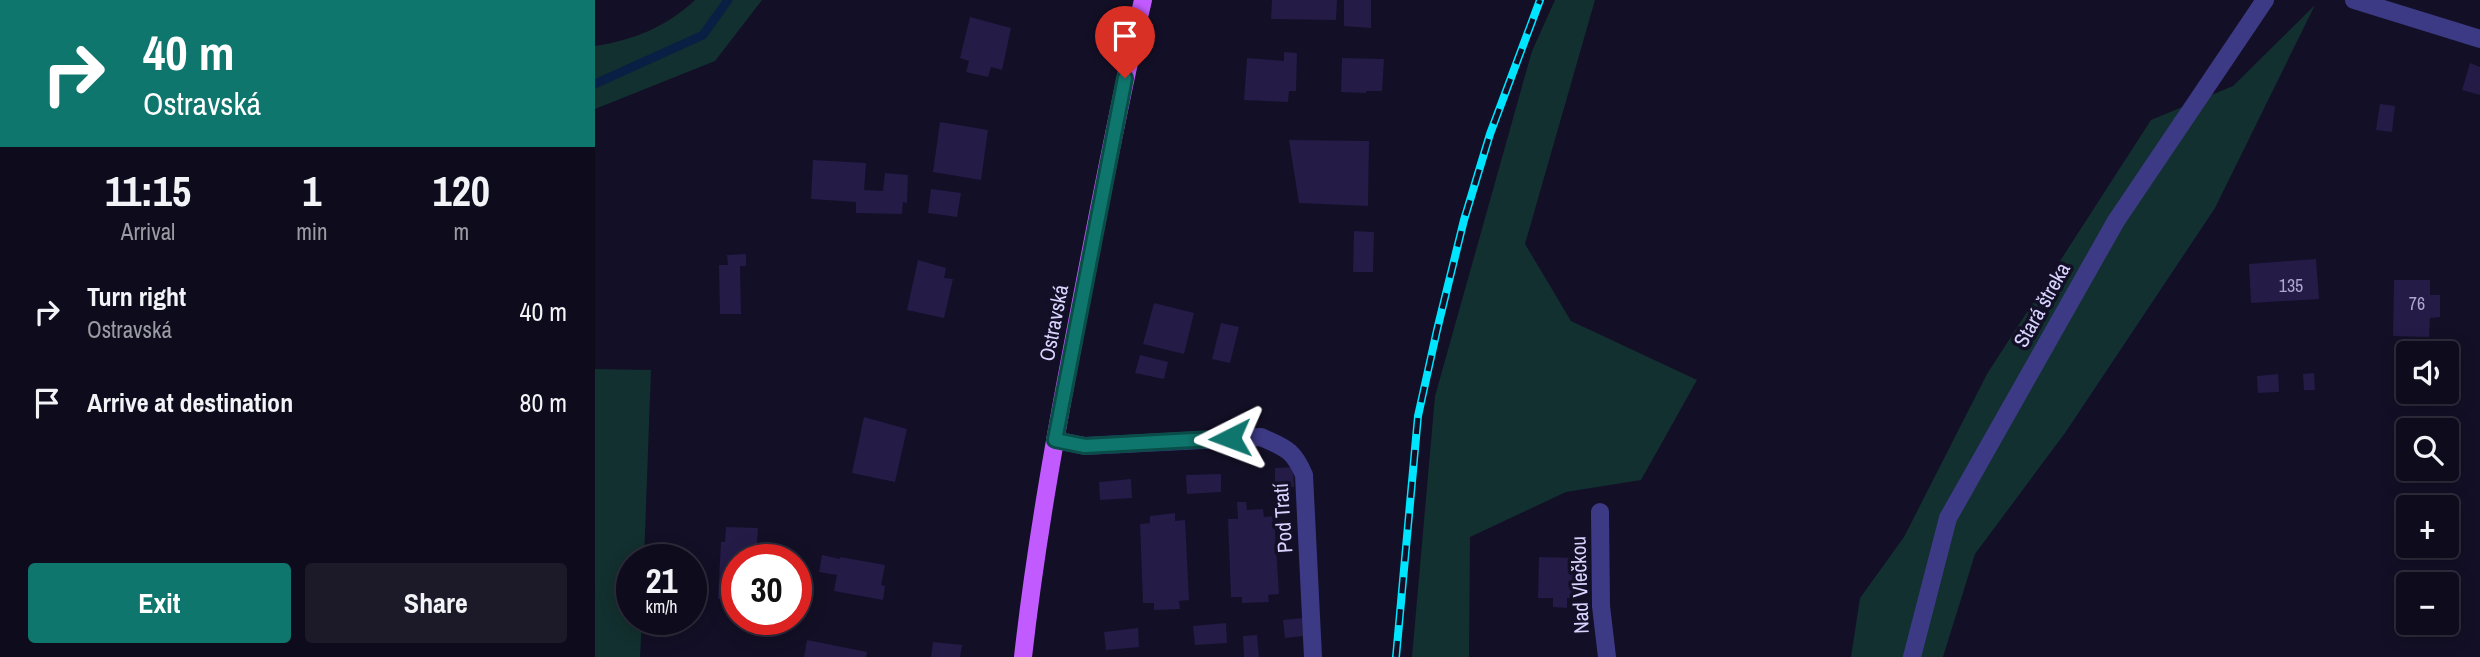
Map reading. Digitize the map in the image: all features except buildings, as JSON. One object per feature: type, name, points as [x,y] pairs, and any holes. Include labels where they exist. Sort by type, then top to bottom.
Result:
[{"type":"main road","name":"Ostravská","points":[[1023,657],[1033,567],[1055,440],[1119,104],[1143,0]]},
{"type":"street","name":"Stará štreka","points":[[1912,657],[1948,518],[2116,220],[2265,0]]},
{"type":"street","points":[[2354,0],[2480,39]]},
{"type":"street","name":"Pod Tratí","points":[[1055,440],[1085,446],[1261,437],[1297,457],[1304,475],[1313,657]]},
{"type":"street","name":"Nad Vlečkou","points":[[1600,512],[1601,606],[1607,657]]},
{"type":"green space","points":[[695,0],[762,0],[715,61],[595,109],[595,46],[649,31],[673,18]]},
{"type":"green space","points":[[1555,0],[1595,0],[1525,244],[1571,321],[1697,380],[1641,480],[1566,492],[1470,537],[1469,657],[1412,657],[1435,396],[1532,51]]},
{"type":"green space","points":[[2315,5],[2215,208],[2065,433],[1975,554],[1943,657],[1851,657],[1860,598],[1904,537],[1987,374],[2151,120],[2233,86]]},
{"type":"green space","points":[[595,369],[651,370],[645,544],[616,544],[616,635],[641,635],[640,657],[595,657]]},
{"type":"waterway","points":[[595,84],[703,35],[728,0]]},
{"type":"railway","points":[[1396,657],[1418,416],[1464,220],[1490,134],[1540,0]]},
{"type":"route","points":[[1125,78],[1055,440],[1085,446],[1230,438]]}]
